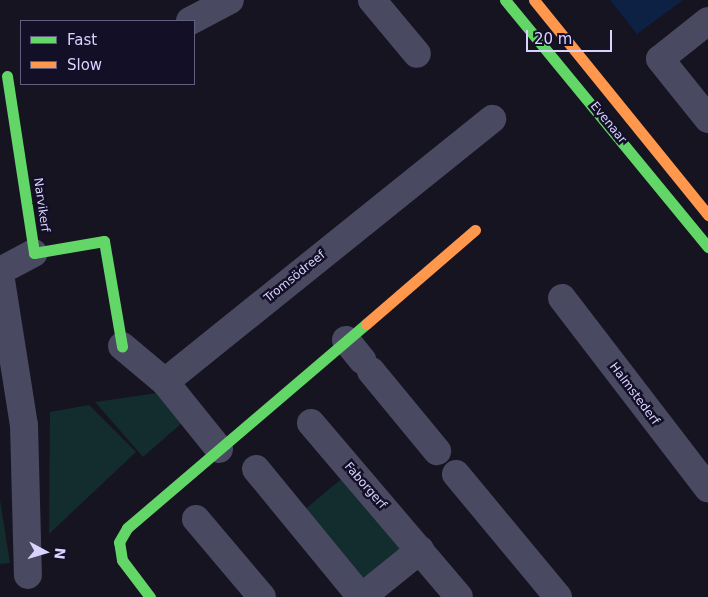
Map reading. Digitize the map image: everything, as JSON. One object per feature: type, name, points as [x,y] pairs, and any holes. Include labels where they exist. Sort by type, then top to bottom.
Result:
[{"type":"street","points":[[192,20],[230,0]]},
{"type":"street","points":[[372,0],[417,54]]},
{"type":"street","name":"Evenaar","points":[[505,0],[708,247]]},
{"type":"street","name":"Evenaar","points":[[534,0],[708,215]]},
{"type":"street","points":[[708,21],[660,59],[708,119]]},
{"type":"street","name":"Narvikerf","points":[[10,76],[34,252],[104,241],[122,346]]},
{"type":"street","name":"Tromsödreef","points":[[165,382],[492,119]]},
{"type":"street","points":[[150,597],[122,560],[118,542],[127,528],[185,505],[238,453],[299,408],[360,357],[475,230]]},
{"type":"street","points":[[28,575],[24,425],[0,272],[34,252]]},
{"type":"street","name":"Halmstederf","points":[[562,298],[708,488]]},
{"type":"street","points":[[122,346],[165,382],[238,453],[361,597],[420,550]]},
{"type":"street","points":[[360,357],[437,451]]},
{"type":"street","name":"Faborgerf","points":[[299,408],[459,597]]},
{"type":"street","points":[[456,474],[558,597]]},
{"type":"street","points":[[185,505],[262,597]]},
{"type":"green space","points":[[157,393],[182,423],[143,457],[95,402]]},
{"type":"green space","points":[[89,405],[136,452],[49,534],[50,412]]},
{"type":"green space","points":[[346,475],[408,549],[362,588],[300,514]]},
{"type":"green space","points":[[0,500],[10,563],[0,564]]},
{"type":"water","points":[[610,0],[683,0],[637,34]]},
{"type":"traffic: fast","points":[[505,0],[708,247]]},
{"type":"traffic: fast","points":[[7,76],[34,253],[104,241],[122,346]]},
{"type":"traffic: fast","points":[[150,597],[122,560],[119,542],[127,528],[366,324]]},
{"type":"traffic: slow","points":[[534,0],[708,215]]},
{"type":"traffic: slow","points":[[366,324],[475,230]]}]
